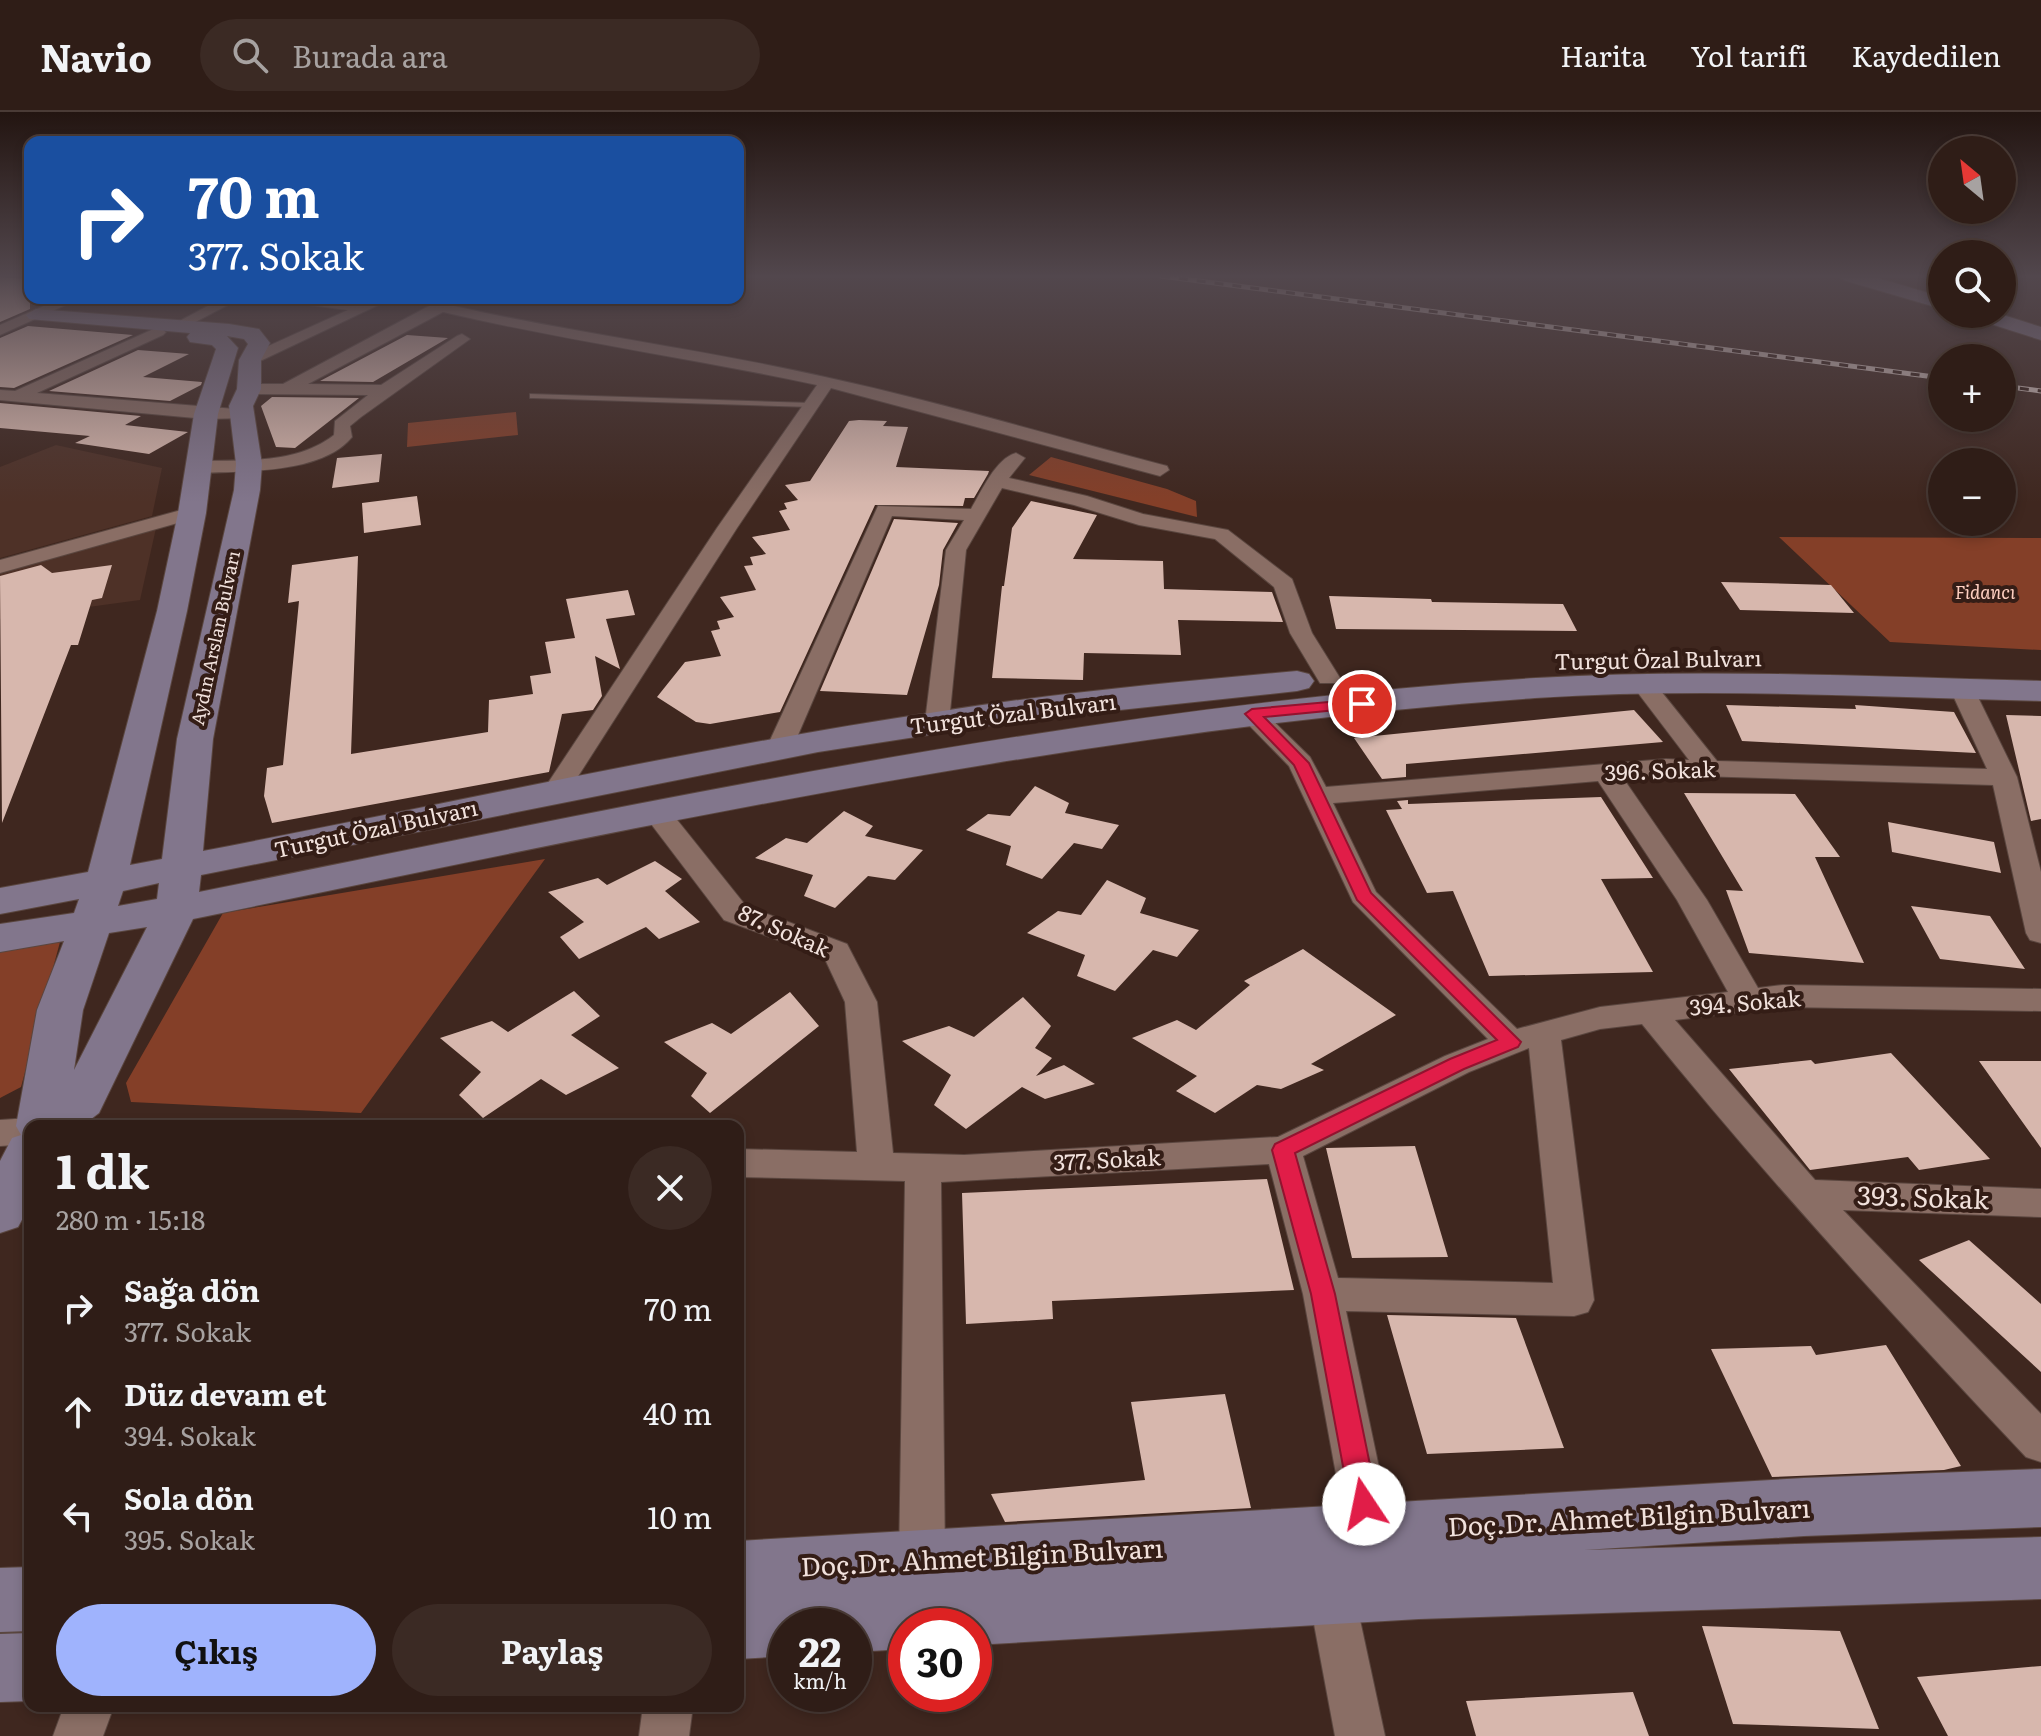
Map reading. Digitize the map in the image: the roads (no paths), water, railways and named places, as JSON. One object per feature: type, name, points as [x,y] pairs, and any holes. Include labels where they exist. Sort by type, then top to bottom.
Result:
[{"type":"main road","points":[[227,352],[227,405]]},
{"type":"main road","name":"Aydın Arslan Bulvarı","points":[[42,1120],[60,1010],[106,882],[200,467],[254,352]]},
{"type":"main road","name":"Aydın Arslan Bulvarı","points":[[55,1120],[82,1101],[178,889],[195,739],[247,490],[249,464],[227,405]]},
{"type":"main road","name":"Turgut Özal Bulvarı","points":[[178,889],[555,792],[937,722],[1474,664],[1632,657],[1782,659],[2041,670]]},
{"type":"main road","name":"Turgut Özal Bulvarı","points":[[0,901],[106,882],[178,889],[656,812],[1015,749],[1252,714],[1537,688],[1709,683],[2041,691]]},
{"type":"main road","points":[[0,938],[93,921],[178,889]]},
{"type":"main road","points":[[0,1213],[24,1163]]},
{"type":"main road","name":"Doç.Dr. Ahmet Bilgin Bulvarı","points":[[744,1572],[1804,1507],[2041,1498]]},
{"type":"main road","points":[[744,1626],[1331,1592],[2041,1568]]},
{"type":"main road","points":[[0,1600],[24,1599]]},
{"type":"main road","points":[[0,1668],[24,1667]]},
{"type":"street","points":[[8,396],[114,352]]},
{"type":"street","points":[[250,360],[268,352]]},
{"type":"street","points":[[8,396],[227,405],[287,389],[355,352]]},
{"type":"street","points":[[200,467],[290,460],[333,447],[343,437],[341,425],[383,390],[442,352]]},
{"type":"street","points":[[680,352],[827,382],[1160,470]]},
{"type":"street","points":[[555,792],[827,382]]},
{"type":"street","points":[[287,389],[383,390]]},
{"type":"street","points":[[937,722],[956,550],[997,481],[1016,458]]},
{"type":"street","points":[[997,481],[1080,500],[1139,519],[1221,534],[1284,584],[1299,634],[1328,678]]},
{"type":"street","points":[[779,749],[885,510],[976,515]]},
{"type":"street","points":[[0,567],[192,513]]},
{"type":"street","points":[[1644,685],[1709,768]]},
{"type":"street","points":[[1962,689],[2004,777],[2041,933]]},
{"type":"street","points":[[1252,714],[1301,763],[1363,896],[1528,1038],[1574,1300],[1323,1294]]},
{"type":"street","name":"396. Sokak","points":[[1317,796],[1666,767],[2004,777]]},
{"type":"street","points":[[1606,773],[1692,900],[1749,1000]]},
{"type":"street","name":"87. Sokak","points":[[656,812],[735,913],[836,951],[861,1002],[876,1166]]},
{"type":"street","name":"394. Sokak","points":[[1457,1064],[1528,1038],[1600,1018],[1783,996],[2041,1000]]},
{"type":"street","points":[[1650,1012],[1732,1114],[1909,1308],[2041,1443]]},
{"type":"street","name":"377. Sokak","points":[[744,1163],[964,1169],[1283,1150],[1457,1064]]},
{"type":"street","points":[[0,1133],[24,1131]]},
{"type":"street","points":[[1283,1150],[1323,1294],[1370,1534]]},
{"type":"street","points":[[922,1561],[923,1167]]},
{"type":"street","name":"393. Sokak","points":[[1805,1194],[2041,1203]]},
{"type":"street","points":[[1331,1592],[1360,1736]]},
{"type":"street","points":[[78,1736],[87,1712]]},
{"type":"street","points":[[664,1736],[667,1712]]},
{"type":"lane","points":[[533,396],[811,405]]},
{"type":"railway","points":[[1741,352],[1928,376]]},
{"type":"railway","points":[[2016,388],[2041,391]]},
{"type":"park label","name":"Fidancı","points":[[1985,593]]}]
